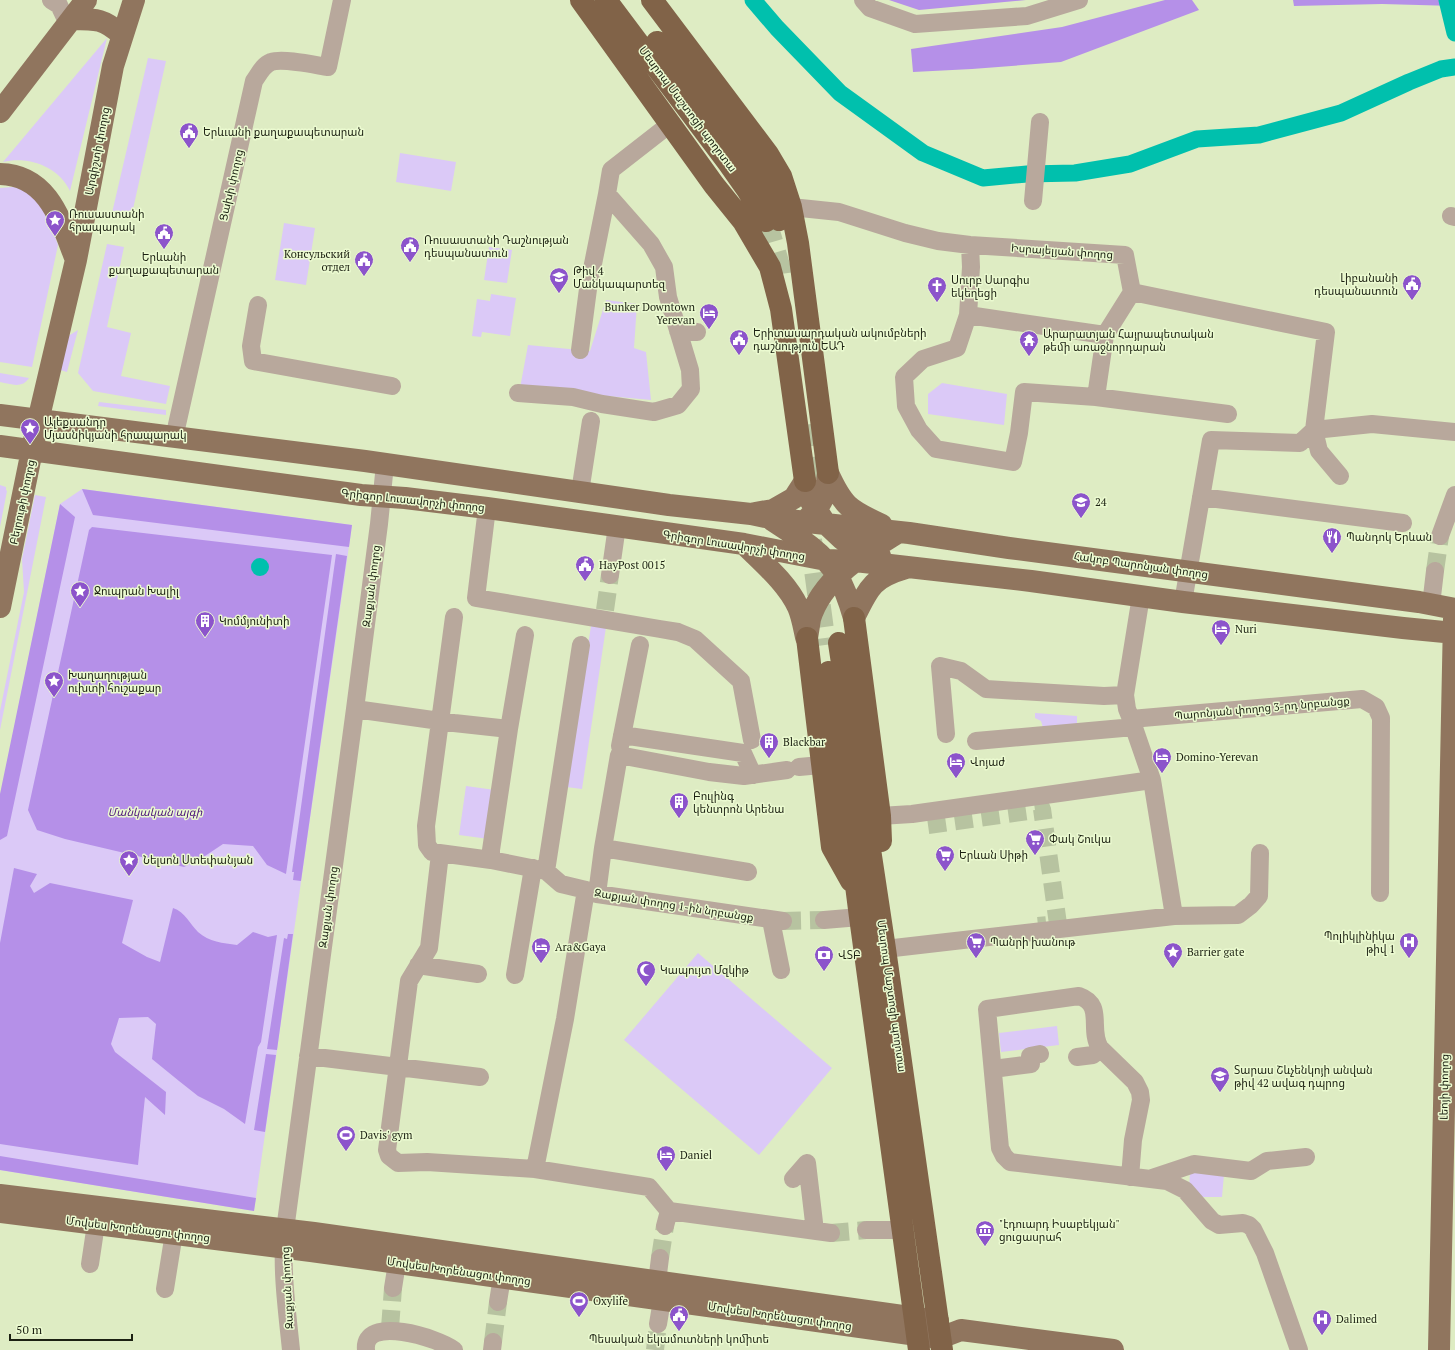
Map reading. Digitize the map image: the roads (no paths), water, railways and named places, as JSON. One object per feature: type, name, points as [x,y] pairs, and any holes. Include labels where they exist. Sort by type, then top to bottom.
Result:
[{"type":"highway","points":[[581,0],[714,185],[743,221],[770,267],[782,309],[805,481]]},
{"type":"highway","name":"Մեսրոպ Մաշտոցի պողոտա","points":[[606,0],[748,191],[778,216]]},
{"type":"highway","name":"Մեսրոպ Մաշտոցի պողոտա","points":[[624,0],[757,173],[778,216]]},
{"type":"highway","points":[[652,0],[768,154],[781,176],[778,216],[798,243],[828,473]]},
{"type":"highway","points":[[854,618],[880,816],[881,926]]},
{"type":"highway","points":[[824,642],[822,765],[832,847],[857,891]]},
{"type":"highway","name":"Մեսրոպ Մաշտոցի պողոտա","points":[[824,642],[917,1335]]},
{"type":"highway","name":"Մեսրոպ Մաշտոցի պողոտա","points":[[824,642],[885,949],[940,1336]]},
{"type":"main road","points":[[0,112],[86,0]]},
{"type":"main road","name":"Արգիշտի փողոց","points":[[38,421],[76,260],[113,66],[134,0]]},
{"type":"main road","points":[[70,21],[96,19],[113,27],[122,35]]},
{"type":"main road","points":[[0,174],[15,176],[29,182],[49,200],[59,217],[76,260]]},
{"type":"main road","points":[[0,415],[385,464],[669,505],[810,522],[852,545],[862,556],[908,567],[1030,581],[1183,602],[1454,633]]},
{"type":"main road","name":"Բեյրութի փողոց","points":[[0,607],[38,421]]},
{"type":"main road","name":"Գրիգոր Լուսավորչի փողոց","points":[[0,446],[353,494],[383,495],[487,508],[744,544],[832,568]]},
{"type":"main road","points":[[744,544],[779,541],[810,522],[826,492],[828,473]]},
{"type":"main road","points":[[828,473],[836,492],[847,506],[865,517],[899,532]]},
{"type":"main road","points":[[761,516],[794,498],[805,481]]},
{"type":"main road","points":[[805,481],[810,522],[847,597],[854,618]]},
{"type":"main road","name":"Հակոբ Պարոնյան փողոց","points":[[810,522],[899,532],[1431,604],[1454,609]]},
{"type":"main road","points":[[824,642],[810,618],[832,568],[862,556],[899,532]]},
{"type":"main road","points":[[744,544],[773,572],[824,642]]},
{"type":"main road","points":[[854,618],[875,582],[892,572],[908,567]]},
{"type":"main road","name":"Լեոյի փողոց","points":[[1439,1350],[1450,1095],[1454,609]]},
{"type":"main road","name":"Մովսես Խորենացու փողոց","points":[[0,1195],[284,1238],[661,1288],[917,1335],[940,1336]]},
{"type":"main road","name":"Մովսես Խորենացու փողոց","points":[[0,1212],[174,1234],[284,1238],[397,1263],[502,1278],[661,1288]]},
{"type":"main road","points":[[940,1336],[961,1330],[1088,1348],[1113,1350]]},
{"type":"street","points":[[51,0],[59,6],[70,21]]},
{"type":"street","name":"Ցախի փողոց","points":[[174,438],[254,81],[264,68],[271,62],[282,61],[328,67],[342,0]]},
{"type":"street","points":[[863,0],[870,8],[915,24],[1027,16],[1079,0]]},
{"type":"street","points":[[1032,201],[1040,122]]},
{"type":"street","points":[[580,350],[588,289],[612,170],[670,124]]},
{"type":"street","points":[[518,393],[573,397],[602,404],[654,412],[678,405],[691,389],[690,370],[668,297],[664,268],[650,244],[607,194]]},
{"type":"street","name":"Իսրայելյան փողոց","points":[[778,216],[839,212],[905,233],[938,241],[970,245],[1125,255],[1132,292]]},
{"type":"street","points":[[970,245],[971,266],[968,315],[957,348],[923,359],[904,377],[906,406],[919,430],[936,449],[1013,462],[1019,433],[1024,392],[1096,397],[1228,414]]},
{"type":"street","points":[[1096,397],[1105,335],[1132,292],[1326,332],[1314,430],[1319,451],[1340,476]]},
{"type":"street","points":[[258,305],[251,346],[253,361],[392,386]]},
{"type":"street","points":[[968,315],[1105,335]]},
{"type":"street","points":[[678,331],[697,332]]},
{"type":"street","points":[[580,492],[591,421]]},
{"type":"street","points":[[1183,602],[1211,440],[1300,443],[1314,430],[1372,424],[1455,432]]},
{"type":"street","name":"Զաքյան փողոց","points":[[291,1350],[284,1238],[383,495],[385,464]]},
{"type":"street","points":[[1440,536],[1455,495]]},
{"type":"street","points":[[1201,498],[1403,523]]},
{"type":"street","points":[[487,508],[476,598],[604,615],[678,632],[695,639],[741,681],[752,740]]},
{"type":"street","points":[[610,575],[617,526]]},
{"type":"street","points":[[1431,604],[1435,571]]},
{"type":"street","points":[[1141,596],[1125,695],[1127,709],[1152,780],[1174,916]]},
{"type":"street","points":[[454,618],[426,826],[427,845],[432,852],[440,854],[429,948],[409,981],[387,1150],[389,1156],[393,1161],[398,1163],[428,1162],[535,1169],[649,1187],[667,1219],[823,1232],[807,1163],[793,1178]]},
{"type":"street","points":[[491,860],[491,850],[509,729],[525,635]]},
{"type":"street","points":[[515,975],[540,870],[581,645]]},
{"type":"street","points":[[535,1169],[565,1019],[602,848],[618,755],[640,645]]},
{"type":"street","points":[[946,734],[940,666],[961,671],[986,689],[1104,696],[1125,695]]},
{"type":"street","name":"Պարոնյան փողոց 3-րդ նրբանցք","points":[[976,741],[1132,723],[1362,700],[1376,707],[1381,718],[1380,893]]},
{"type":"street","points":[[355,709],[509,729]]},
{"type":"street","points":[[622,735],[743,753],[753,775]]},
{"type":"street","points":[[618,755],[709,772],[744,776],[822,765]]},
{"type":"street","points":[[880,816],[912,814],[1152,780]]},
{"type":"street","points":[[912,814],[928,825]]},
{"type":"street","points":[[602,848],[748,872]]},
{"type":"street","points":[[885,949],[954,938],[1174,916],[1238,915],[1251,905],[1259,896],[1260,853]]},
{"type":"street","name":"Զաքյան փողոց 1-ին նրբանցք","points":[[440,854],[491,860],[540,870],[561,884],[592,892],[777,921],[782,970]]},
{"type":"street","points":[[824,920],[860,917]]},
{"type":"street","points":[[418,965],[478,974]]},
{"type":"street","points":[[1130,1177],[1134,1140],[1142,1100],[1135,1082],[1100,1048],[1096,1042],[1093,1006],[1087,999],[1079,996],[987,1009],[1000,1148],[1004,1156],[1010,1162],[1130,1177],[1167,1181],[1185,1190],[1207,1216],[1219,1225],[1242,1223],[1249,1226],[1253,1229],[1264,1253],[1299,1350]]},
{"type":"street","points":[[1077,1057],[1093,1055],[1100,1048]]},
{"type":"street","points":[[993,1069],[1031,1064],[1030,1056],[1040,1054]]},
{"type":"street","points":[[308,1056],[480,1077]]},
{"type":"street","points":[[1149,1179],[1194,1164],[1251,1171],[1267,1161],[1306,1157]]},
{"type":"street","points":[[90,1264],[96,1224]]},
{"type":"street","points":[[866,1230],[903,1230]]},
{"type":"street","points":[[165,1288],[174,1234]]},
{"type":"street","points":[[658,1324],[661,1288],[660,1258]]},
{"type":"street","points":[[393,1288],[397,1263]]},
{"type":"street","points":[[498,1302],[502,1278]]},
{"type":"street","points":[[366,1350],[365,1345],[368,1337],[374,1333],[390,1329],[417,1334],[441,1343],[454,1350]]},
{"type":"water","points":[[260,558],[264,559],[268,563],[268,571],[264,575],[260,576],[256,575],[252,571],[251,567],[252,563],[256,559]]},
{"type":"waterway","points":[[753,0],[777,28],[840,93],[923,153],[983,178],[1027,174],[1075,173],[1130,164],[1197,139],[1259,135],[1341,113],[1441,69],[1455,67]]},
{"type":"waterway","points":[[1447,0],[1455,33]]},
{"type":"tunnel","points":[[766,221],[780,269],[782,284]]},
{"type":"tunnel","points":[[811,424],[821,503]]},
{"type":"tunnel","points":[[1435,571],[1440,536]]},
{"type":"tunnel","points":[[811,540],[825,645]]},
{"type":"tunnel","points":[[605,610],[610,575]]},
{"type":"tunnel","points":[[928,825],[1042,809],[1058,924],[1038,926]]},
{"type":"tunnel","points":[[783,921],[824,920]]},
{"type":"tunnel","points":[[660,1258],[665,1226]]},
{"type":"tunnel","points":[[831,1233],[866,1230]]},
{"type":"tunnel","points":[[390,1328],[393,1288]]},
{"type":"tunnel","points":[[493,1342],[498,1302]]},
{"type":"tunnel","points":[[655,1350],[658,1324]]},
{"type":"place","name":"Երևւանի քաղաքապետարան","points":[[189,149]]},
{"type":"place","name":"Ռուսաստանի հրապարակ","points":[[55,237]]},
{"type":"place","name":"Երևանի քաղաքապետարան","points":[[164,250]]},
{"type":"place","name":"Ռուսաստանի Դաշնության դեսպանատուն","points":[[410,263]]},
{"type":"place","name":"Консульский отдел","points":[[364,277]]},
{"type":"place","name":"Թիվ 4 Մանկապարտեզ","points":[[559,294]]},
{"type":"place","name":"Լիբանանի դեսպանատուն","points":[[1412,301]]},
{"type":"place","name":"Սուրբ Սարգիս եկեղեցի","points":[[937,303]]},
{"type":"place","name":"Bunker Downtown Yerevan","points":[[709,330]]},
{"type":"place","name":"Երիտասարդական ակումբների դաշնություն ԵԱԴ","points":[[739,356]]},
{"type":"place","name":"Արարատյան Հայրապետական թեմի առաջնորդարան","points":[[1029,357]]},
{"type":"place","name":"Ալեքսանդր Մյասնիկյանի հրապարակ","points":[[30,445]]},
{"type":"place","name":"24","points":[[1081,519]]},
{"type":"place","name":"Պանդոկ Երևան","points":[[1332,554]]},
{"type":"place","name":"HayPost 0015","points":[[585,582]]},
{"type":"place","name":"Ջուպրան Խալիլ","points":[[80,608]]},
{"type":"place","name":"Կոմմյունիտի","points":[[205,638]]},
{"type":"place","name":"Nuri","points":[[1221,646]]},
{"type":"place","name":"Խաղաղության ուխտի հուշաքար","points":[[54,698]]},
{"type":"place","name":"Blackbar","points":[[769,759]]},
{"type":"place","name":"Domino-Yerevan","points":[[1162,774]]},
{"type":"place","name":"Վոյաժ","points":[[956,779]]},
{"type":"place","name":"Բուլինգ կենտրոն Արենա","points":[[679,819]]},
{"type":"place","name":"Փակ Շուկա","points":[[1035,856]]},
{"type":"place","name":"Երևան Սիթի","points":[[945,872]]},
{"type":"place","name":"Նելսոն Ստեփանյան","points":[[129,877]]},
{"type":"place","name":"Պանրի խանութ","points":[[976,959]]},
{"type":"place","name":"Պոլիկլինիկա թիվ 1","points":[[1409,959]]},
{"type":"place","name":"Ara&Gaya","points":[[541,964]]},
{"type":"place","name":"Barrier gate","points":[[1173,969]]},
{"type":"place","name":"ՎՏԲ","points":[[824,972]]},
{"type":"place","name":"Կապույտ Մզկիթ","points":[[646,987]]},
{"type":"place","name":"Տարաս Շևչենկոյի անվան թիվ 42 ավագ դպրոց","points":[[1220,1093]]},
{"type":"place","name":"Davis' gym","points":[[346,1152]]},
{"type":"place","name":"Daniel","points":[[666,1172]]},
{"type":"place","name":"\"էդուարդ Իսաբեկյան\" ցուցասրահ","points":[[985,1247]]},
{"type":"place","name":"Oxylife","points":[[579,1318]]},
{"type":"place","name":"Պեսական եկամուտների կոմիտե","points":[[679,1332]]},
{"type":"place","name":"Dalimed","points":[[1322,1336]]},
{"type":"park label","name":"Մանկական այգի","points":[[155,812]]}]
